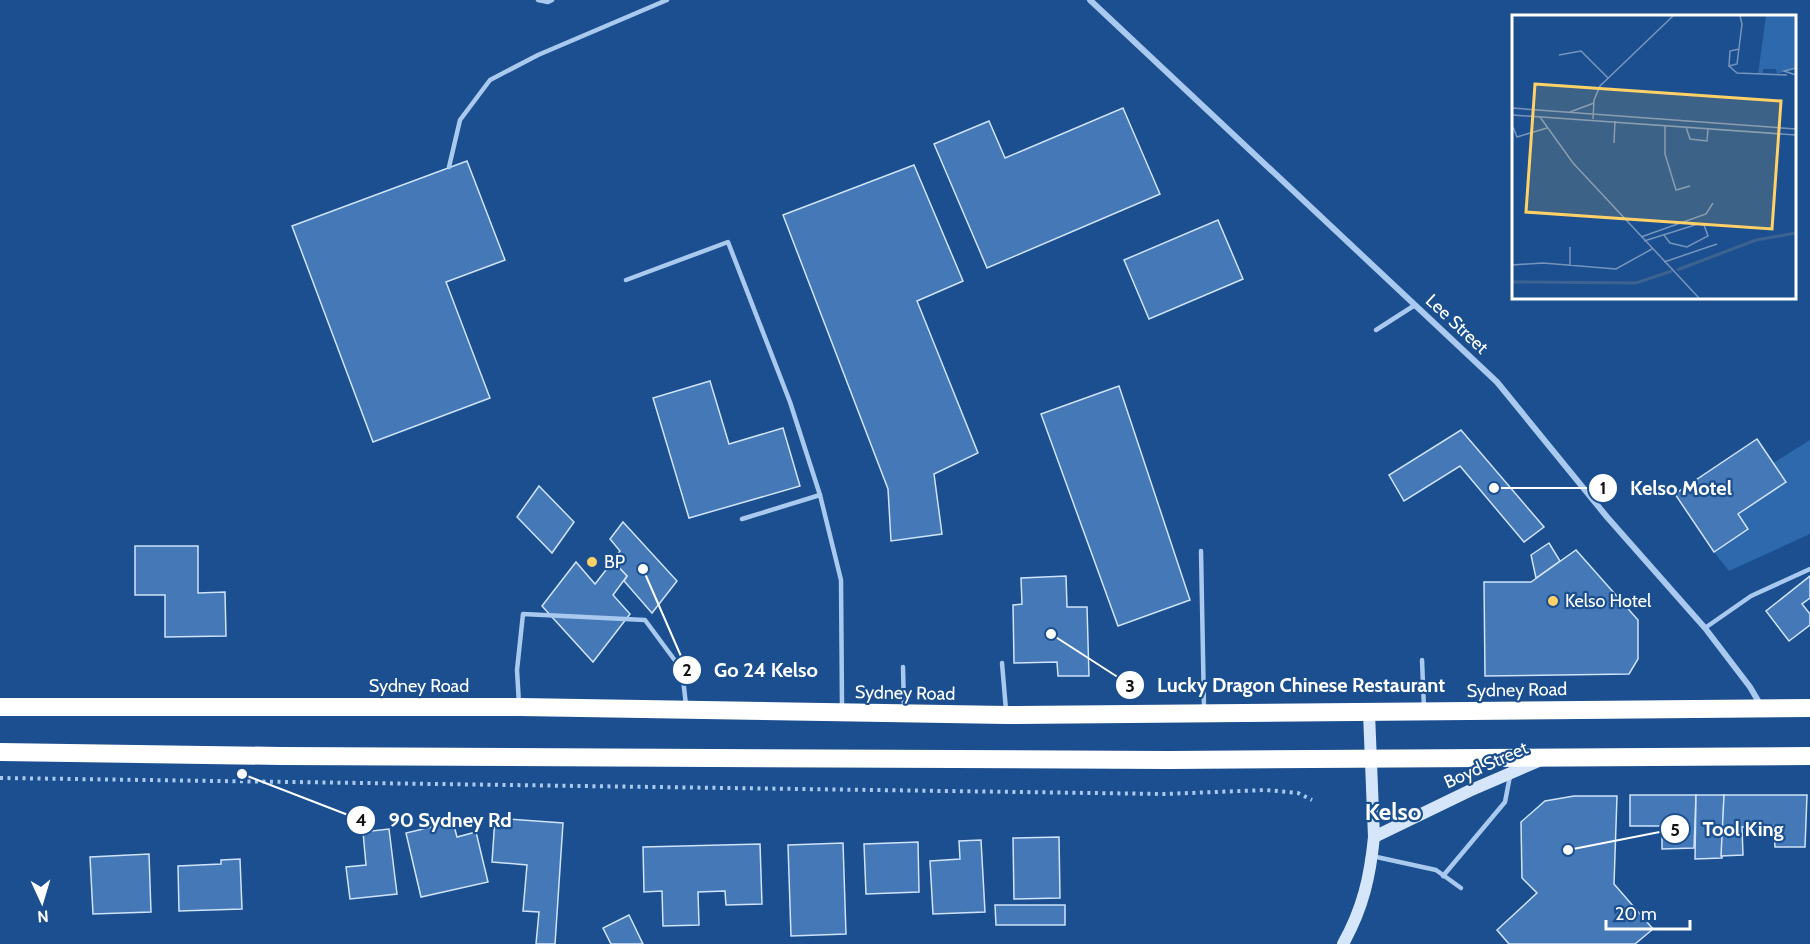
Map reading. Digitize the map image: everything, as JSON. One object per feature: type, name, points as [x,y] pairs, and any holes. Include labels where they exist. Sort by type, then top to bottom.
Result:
[{"type":"highway","name":"Sydney Road","points":[[0,707],[520,707],[1007,715],[1810,708]]},
{"type":"highway","points":[[0,752],[281,756],[1157,760],[1810,756]]},
{"type":"main road","points":[[1344,944],[1358,918],[1372,856],[1374,837],[1369,713]]},
{"type":"main road","name":"Boyd Street","points":[[1374,837],[1469,791],[1547,758]]},
{"type":"street","name":"Lee Street","points":[[1090,0],[1497,382],[1608,517],[1705,627],[1750,687],[1762,708]]},
{"type":"lane","points":[[538,0],[552,0]]},
{"type":"lane","points":[[449,167],[460,120],[490,80],[538,55],[667,0]]},
{"type":"lane","points":[[626,280],[728,242],[790,402],[820,495],[841,580],[842,712]]},
{"type":"lane","points":[[1376,330],[1415,305]]},
{"type":"lane","points":[[742,519],[820,495]]},
{"type":"lane","points":[[1200,551],[1204,714]]},
{"type":"lane","points":[[1705,627],[1751,596],[1810,569]]},
{"type":"lane","points":[[520,707],[517,670],[523,614],[645,620],[682,670],[687,710]]},
{"type":"lane","points":[[1422,660],[1424,713]]},
{"type":"lane","points":[[1002,663],[1007,715]]},
{"type":"lane","points":[[903,667],[904,714]]},
{"type":"lane","points":[[1443,876],[1506,802],[1510,773]]},
{"type":"lane","points":[[1372,856],[1436,870],[1461,888]]},
{"type":"path","points":[[0,778],[1164,794],[1266,790],[1298,793],[1312,800]]},
{"type":"shaded area","points":[[1810,440],[1810,534],[1729,571],[1714,552],[1748,529],[1738,514],[1786,483],[1773,463]]},
{"type":"building","points":[[1123,108],[1160,194],[987,268],[934,144],[989,121],[1005,158]]},
{"type":"building","points":[[467,161],[505,260],[446,282],[490,398],[373,442],[292,226]]},
{"type":"building","points":[[914,165],[963,281],[917,301],[978,453],[934,474],[942,534],[891,541],[888,489],[783,215]]},
{"type":"building","points":[[1218,220],[1243,279],[1149,319],[1124,260]]},
{"type":"building","points":[[710,381],[729,444],[783,428],[800,486],[689,518],[653,398]]},
{"type":"building","points":[[1119,386],[1190,600],[1118,626],[1041,414]]},
{"type":"building","points":[[1461,430],[1544,527],[1524,542],[1460,466],[1404,501],[1389,475]]},
{"type":"building","points":[[1757,439],[1786,482],[1738,514],[1748,529],[1714,552],[1675,494]]},
{"type":"building","points":[[539,486],[574,522],[552,553],[517,517]]},
{"type":"building","points":[[623,522],[677,581],[652,613],[624,581],[627,576],[613,561],[620,551],[610,539]]},
{"type":"building","points":[[1549,543],[1560,561],[1536,578],[1531,555]]},
{"type":"building","points":[[135,546],[198,546],[198,593],[225,592],[226,636],[165,637],[165,595],[135,595]]},
{"type":"building","name":"Kelso Hotel","points":[[1576,550],[1638,620],[1638,659],[1629,674],[1485,676],[1484,582],[1531,582]]},
{"type":"building","points":[[613,561],[627,576],[613,595],[630,614],[593,662],[542,606],[576,562],[595,584]]},
{"type":"building","points":[[1066,576],[1067,607],[1087,607],[1089,676],[1058,676],[1057,662],[1014,663],[1013,605],[1022,604],[1021,578]]},
{"type":"building","points":[[1810,576],[1810,598],[1802,604],[1810,614],[1810,625],[1789,641],[1766,611]]},
{"type":"building","points":[[1630,795],[1696,795],[1694,848],[1662,849],[1662,826],[1630,826]]},
{"type":"building","points":[[1696,795],[1724,795],[1722,858],[1695,859]]},
{"type":"building","points":[[1724,795],[1807,795],[1805,847],[1775,847],[1774,826],[1742,827],[1743,855],[1721,856]]},
{"type":"building","points":[[1574,796],[1617,796],[1614,884],[1653,929],[1635,944],[1509,944],[1497,930],[1537,893],[1522,878],[1521,822],[1545,801]]},
{"type":"building","points":[[495,818],[563,823],[555,944],[536,944],[539,912],[523,911],[527,865],[492,862]]},
{"type":"building","points":[[453,822],[457,837],[476,832],[488,882],[421,897],[406,833]]},
{"type":"building","points":[[389,829],[397,894],[350,899],[346,867],[366,865],[363,832]]},
{"type":"building","points":[[1059,837],[1060,898],[1014,899],[1013,838]]},
{"type":"building","points":[[981,840],[985,912],[933,914],[930,861],[960,859],[959,841]]},
{"type":"building","points":[[918,842],[919,892],[866,894],[864,844]]},
{"type":"building","points":[[843,843],[846,934],[791,936],[788,845]]},
{"type":"building","points":[[760,844],[762,904],[726,905],[725,891],[698,892],[699,925],[663,926],[662,891],[644,892],[643,847]]},
{"type":"building","points":[[149,854],[151,912],[93,914],[90,857]]},
{"type":"building","points":[[240,859],[242,909],[179,911],[178,866],[221,864],[221,860]]},
{"type":"building","points":[[995,905],[1065,905],[1065,925],[996,925]]},
{"type":"building","points":[[629,915],[643,944],[611,944],[603,928]]},
{"type":"place","name":"Kelso Motel","points":[[1494,488]]},
{"type":"place","name":"BP","points":[[592,562]]},
{"type":"place","name":"Go 24 Kelso","points":[[643,569]]},
{"type":"place","name":"Kelso Hotel","points":[[1553,601]]},
{"type":"place","name":"Lucky Dragon Chinese Restaurant","points":[[1051,634]]},
{"type":"place","name":"90 Sydney Rd","points":[[242,774]]},
{"type":"place","name":"Tool King","points":[[1568,850]]},
{"type":"district","name":"Kelso","points":[[1393,811]]}]
